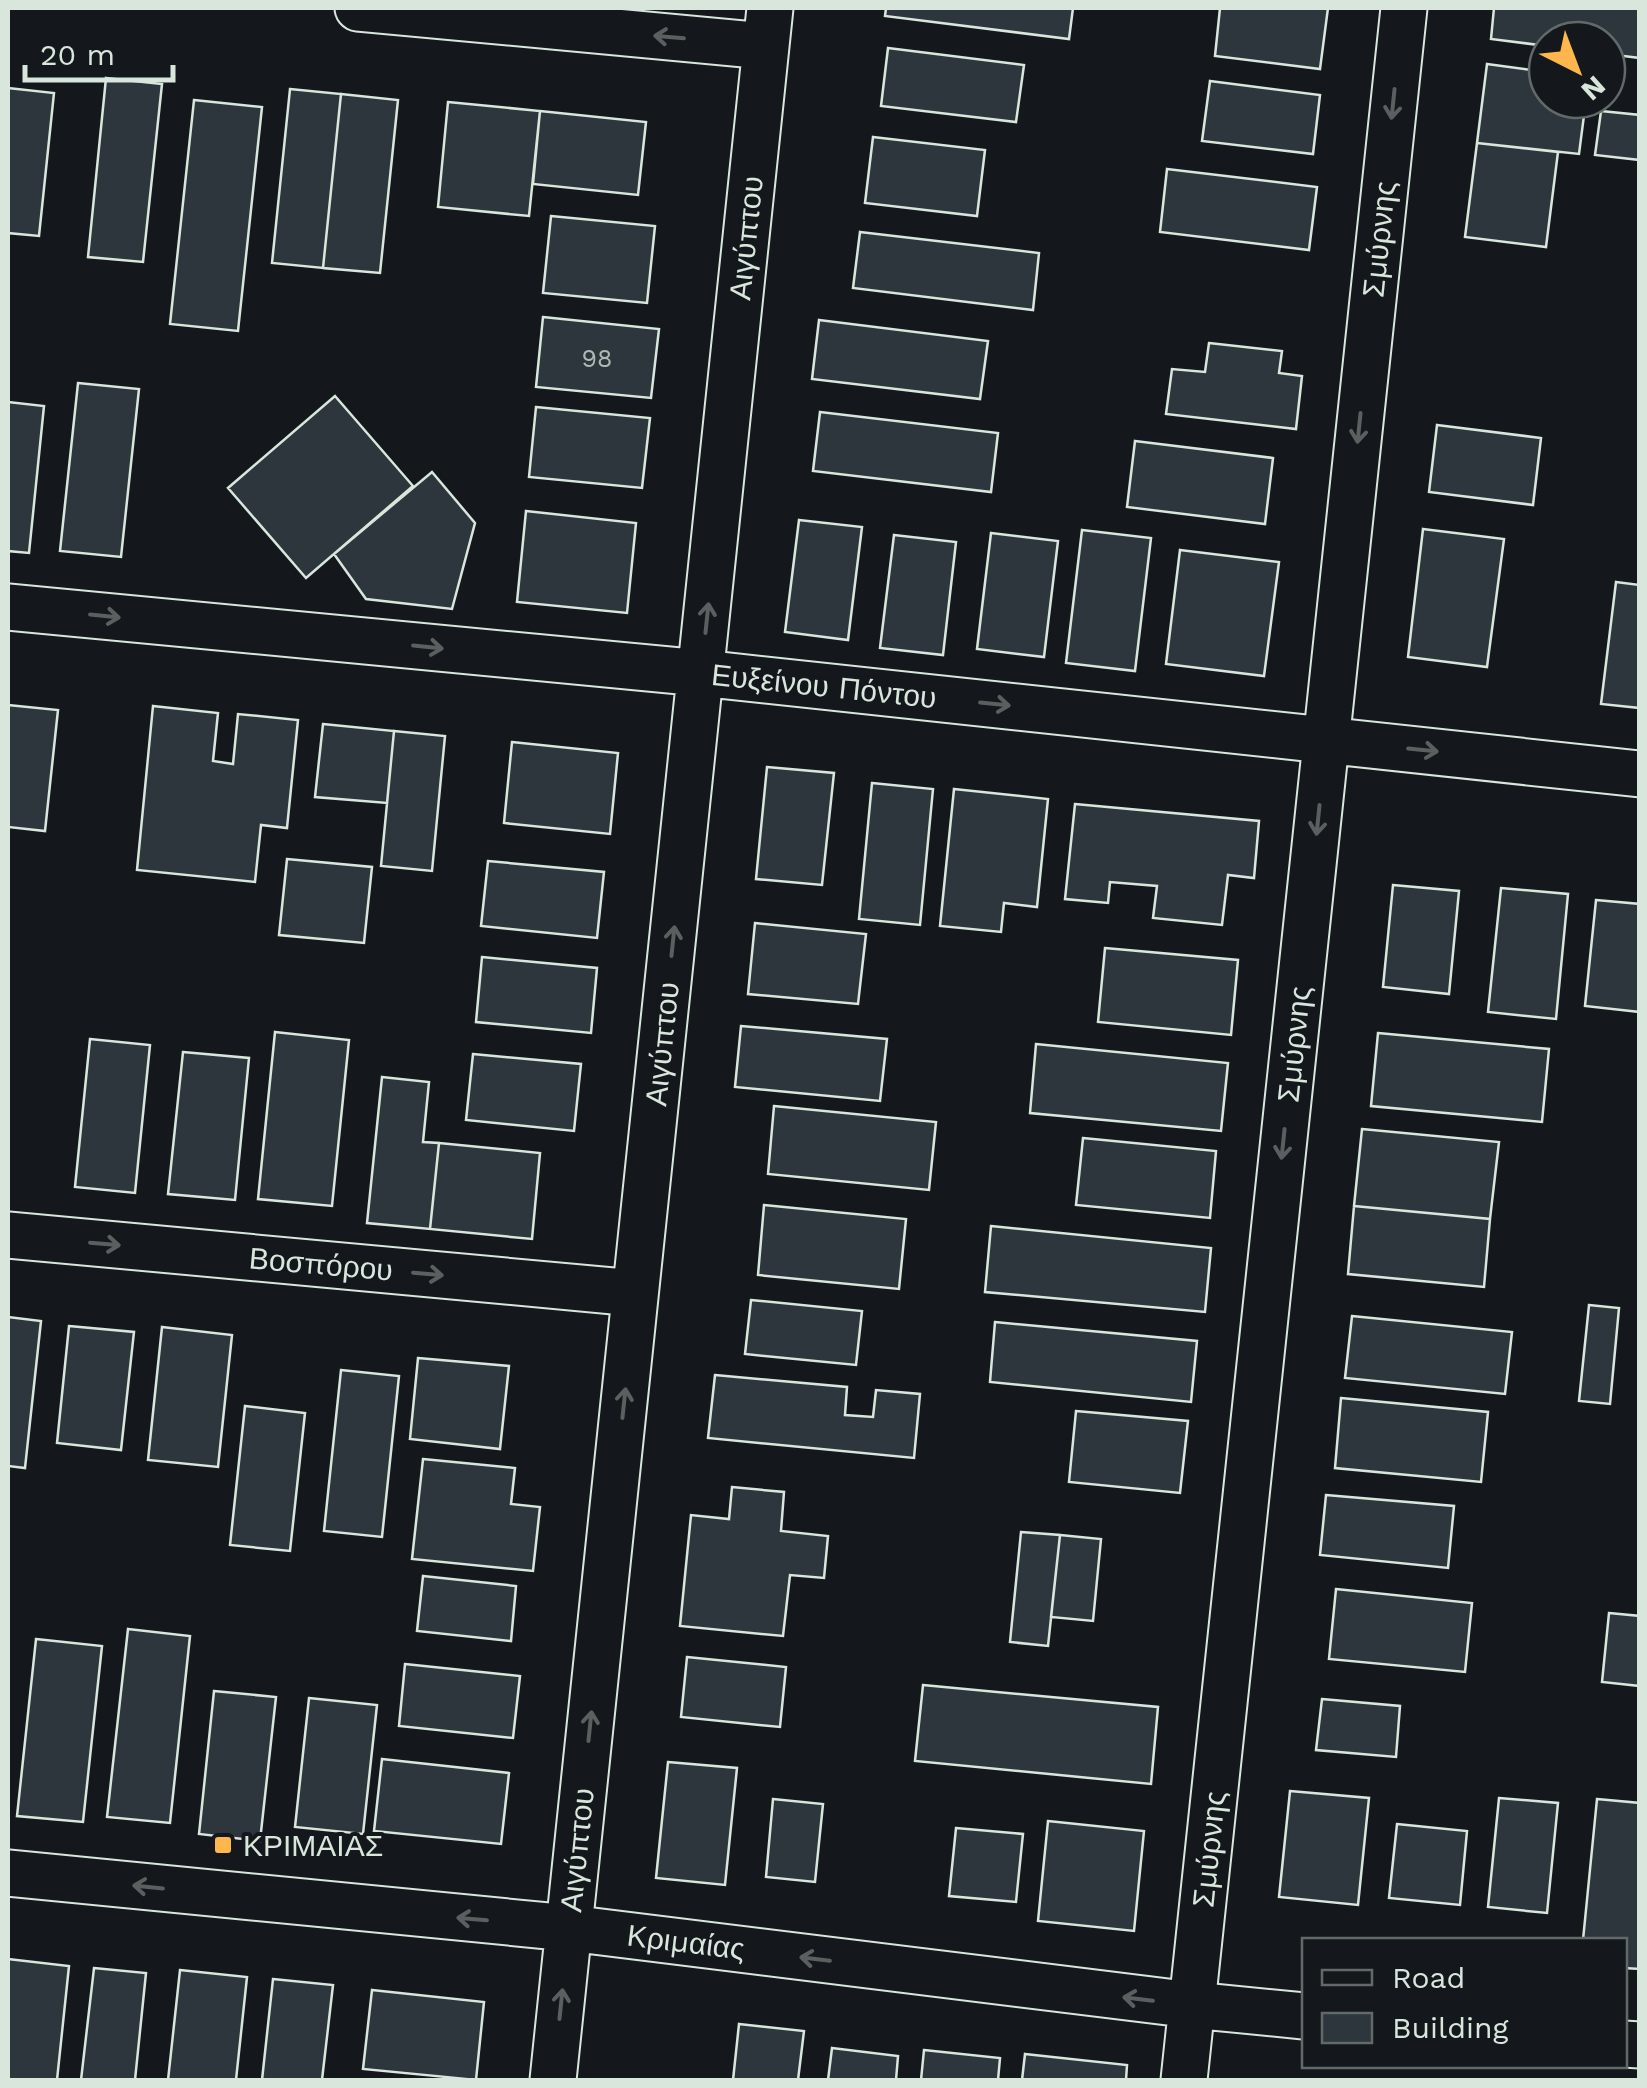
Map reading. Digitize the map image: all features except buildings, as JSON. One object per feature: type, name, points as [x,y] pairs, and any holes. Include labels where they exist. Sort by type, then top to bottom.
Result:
[{"type":"street","points":[[358,8],[768,27]]},
{"type":"street","name":"Σμύρνης","points":[[1184,2080],[1404,8]]},
{"type":"street","name":"Αιγύπτου","points":[[553,2080],[768,27]]},
{"type":"street","name":"Ευξείνου Πόντου","points":[[8,607],[701,674],[1640,774]]},
{"type":"street","name":"Βοσπόρου","points":[[8,1235],[635,1293]]},
{"type":"street","name":"Κριμαίας","points":[[8,1874],[569,1928],[1192,2006],[1302,2016]]},
{"type":"place","name":"ΚΡΙΜΑΙΑΣ","points":[[223,1845]]}]
